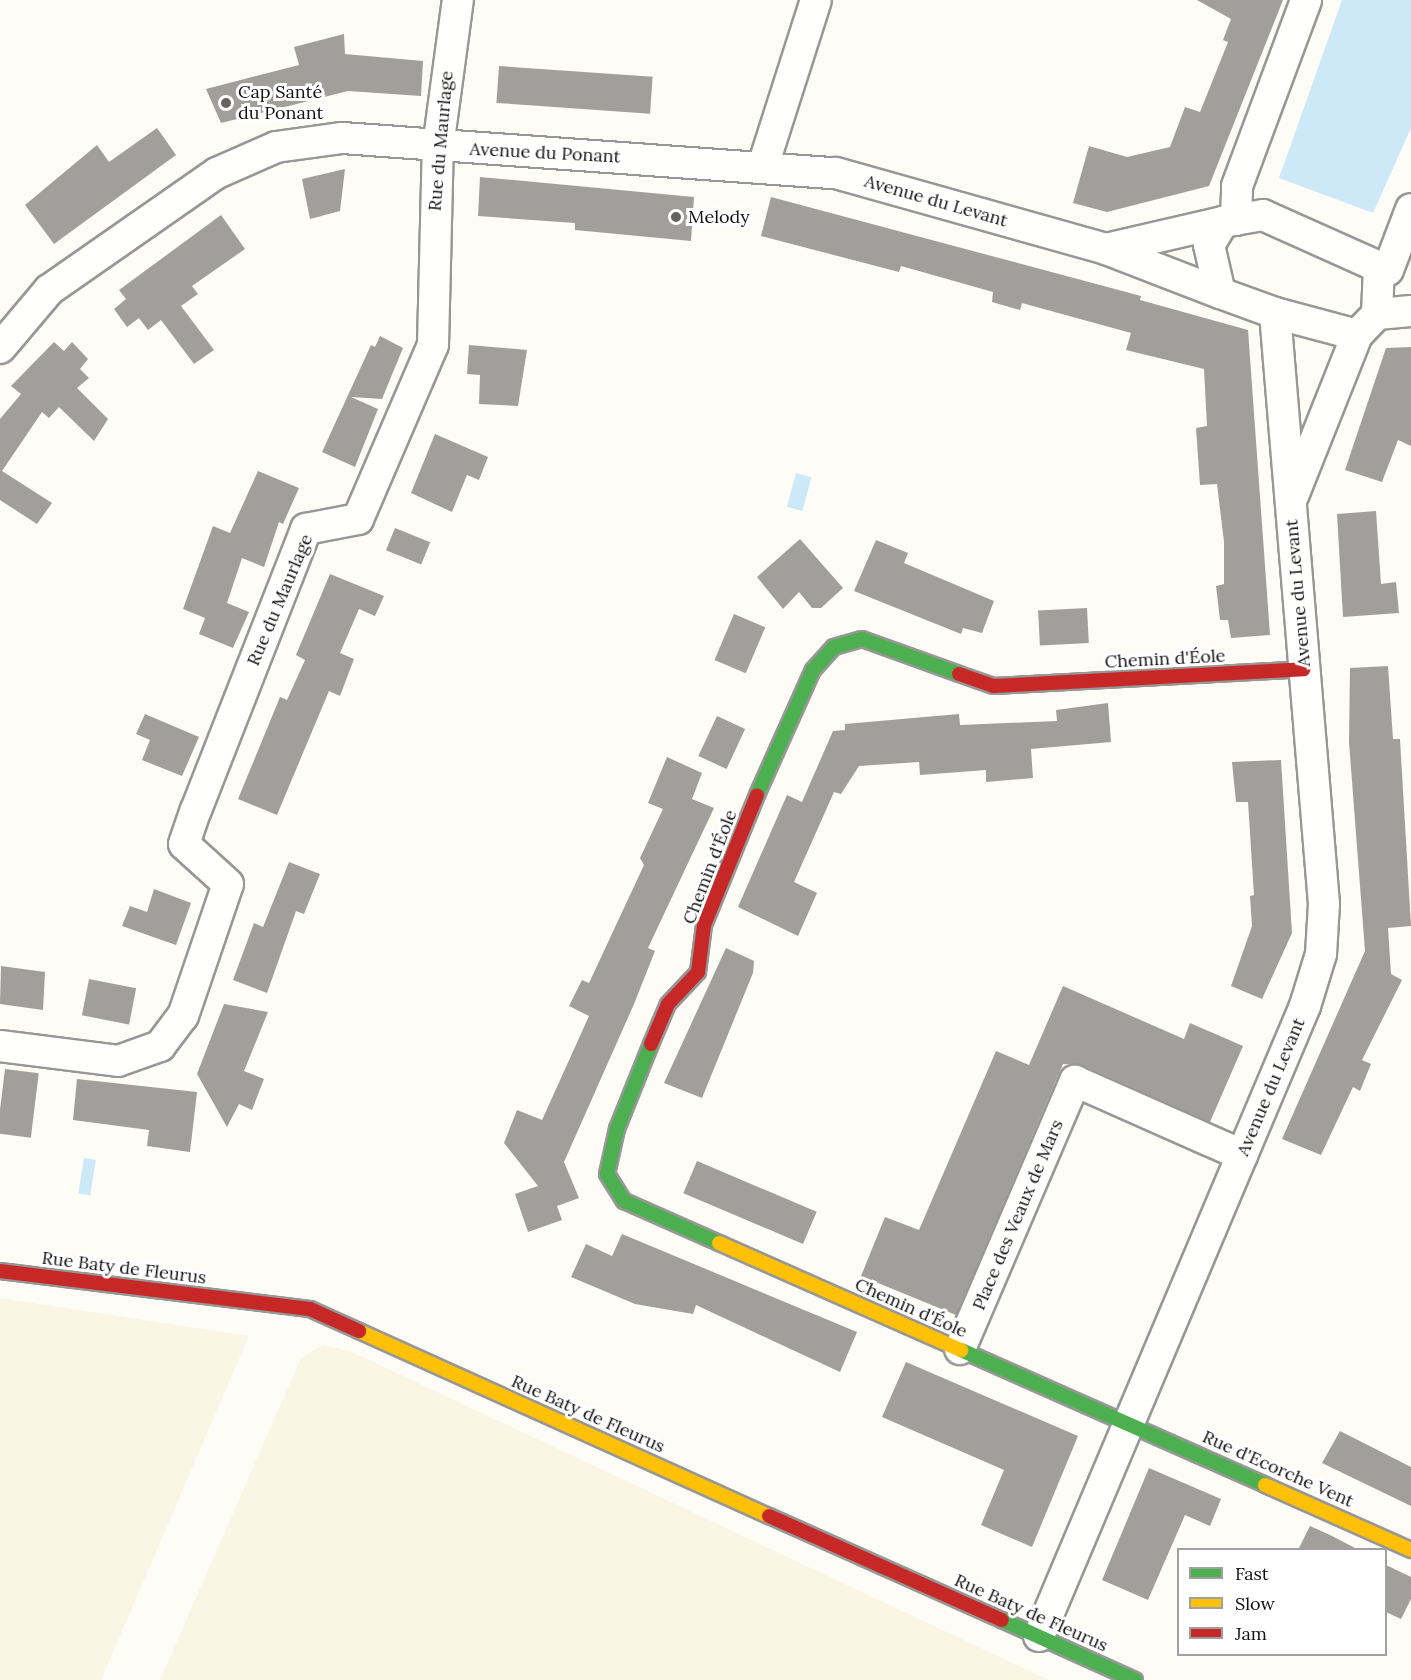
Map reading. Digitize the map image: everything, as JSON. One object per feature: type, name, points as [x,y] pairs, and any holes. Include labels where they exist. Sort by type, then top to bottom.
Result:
[{"type":"street","name":"Rue du Maurlage","points":[[0,1046],[118,1062],[160,1046],[183,1016],[228,884],[184,844],[196,810],[306,529],[358,519],[433,345],[438,147],[458,0]]},
{"type":"street","points":[[763,166],[816,0]]},
{"type":"street","points":[[1220,293],[1209,244],[1230,221],[1237,186],[1306,0]]},
{"type":"street","name":"Avenue du Ponant","points":[[0,348],[49,290],[217,173],[276,147],[342,138],[438,147],[763,166]]},
{"type":"street","name":"Avenue du Levant","points":[[763,166],[836,173],[1106,249],[1275,313],[1367,325]]},
{"type":"street","name":"Avenue du Levant","points":[[1290,502],[1367,325],[1393,272],[1411,209]]},
{"type":"street","name":"Avenue du Levant","points":[[1106,249],[1263,215],[1393,272]]},
{"type":"street","points":[[1367,325],[1411,311]]},
{"type":"street","name":"Avenue du Levant","points":[[1039,1636],[1305,1006],[1321,954],[1324,904],[1275,313]]},
{"type":"street","name":"Chemin d'Éole","points":[[1130,1422],[624,1202],[607,1174],[617,1129],[668,1004],[698,972],[704,925],[791,713],[813,670],[834,647],[862,639],[994,686],[1304,669]]},
{"type":"street","name":"Place des Veaux de Mars","points":[[960,1349],[1075,1081],[1242,1155]]},
{"type":"street","name":"Rue Baty de Fleurus","points":[[0,1271],[310,1309],[1136,1680]]},
{"type":"street","name":"Rue d'Ecorche Vent","points":[[1130,1422],[1411,1550]]},
{"type":"shaded area","points":[[0,1298],[249,1336],[101,1680],[0,1680]]},
{"type":"shaded area","points":[[322,1345],[350,1351],[1049,1680],[160,1680],[301,1358]]},
{"type":"water","points":[[1342,0],[1411,0],[1411,128],[1373,213],[1279,178]]},
{"type":"water","points":[[796,473],[811,477],[802,511],[787,507]]},
{"type":"water","points":[[84,1158],[96,1160],[90,1195],[78,1194]]},
{"type":"building","points":[[1197,0],[1283,0],[1209,186],[1107,212],[1073,203],[1089,146],[1127,157],[1170,147],[1185,107],[1200,112],[1228,42],[1223,40],[1231,19]]},
{"type":"building","points":[[344,34],[345,54],[423,61],[421,96],[348,91],[221,123],[206,89],[299,65],[294,47]]},
{"type":"building","points":[[499,66],[653,77],[650,114],[496,103]]},
{"type":"building","points":[[157,128],[176,155],[54,244],[25,205],[97,145],[109,162]]},
{"type":"building","points":[[345,169],[340,211],[310,219],[302,179]]},
{"type":"building","points":[[480,177],[694,197],[691,241],[575,230],[575,223],[478,216]]},
{"type":"building","points":[[771,197],[1141,296],[1140,300],[1248,330],[1270,635],[1231,638],[1228,620],[1220,620],[1216,586],[1224,584],[1224,542],[1217,484],[1200,485],[1196,428],[1207,426],[1204,369],[1126,350],[1131,333],[1022,303],[1020,310],[992,302],[993,292],[901,266],[899,272],[761,236]]},
{"type":"building","points":[[221,215],[245,249],[192,286],[198,294],[181,306],[214,350],[194,364],[161,320],[148,330],[139,318],[127,327],[114,309],[126,299],[119,290]]},
{"type":"building","points":[[380,336],[403,348],[382,399],[351,397],[378,409],[355,467],[322,452],[371,345],[375,347]]},
{"type":"building","points":[[54,342],[64,351],[72,342],[88,359],[80,369],[89,378],[77,388],[108,419],[94,441],[59,407],[49,418],[42,412],[2,471],[52,503],[37,524],[0,500],[0,419],[21,394],[11,386]]},
{"type":"building","points":[[469,345],[527,350],[518,406],[479,404],[480,375],[467,374]]},
{"type":"building","points":[[1411,347],[1411,446],[1398,440],[1382,482],[1345,470],[1386,348]]},
{"type":"building","points":[[435,434],[488,457],[479,480],[467,475],[452,512],[411,493]]},
{"type":"building","points":[[258,471],[299,488],[283,524],[279,522],[264,567],[242,558],[227,603],[249,612],[233,648],[199,634],[205,618],[183,609],[213,526],[230,533]]},
{"type":"building","points":[[1376,511],[1381,584],[1396,582],[1399,613],[1343,617],[1337,514]]},
{"type":"building","points":[[395,528],[430,542],[421,564],[386,550]]},
{"type":"building","points":[[800,539],[843,588],[821,608],[812,608],[799,592],[783,609],[757,577]]},
{"type":"building","points":[[876,540],[908,553],[904,563],[994,601],[982,633],[963,628],[961,634],[854,591]]},
{"type":"building","points":[[330,574],[384,596],[375,616],[359,609],[340,653],[354,659],[340,696],[329,691],[277,815],[238,799],[280,697],[287,700],[305,660],[296,655]]},
{"type":"building","points":[[1087,608],[1089,643],[1040,646],[1038,611]]},
{"type":"building","points":[[734,614],[765,627],[746,673],[714,660]]},
{"type":"building","points":[[1388,666],[1393,739],[1400,739],[1411,926],[1388,928],[1391,974],[1402,980],[1362,1060],[1371,1064],[1360,1091],[1353,1087],[1321,1155],[1282,1139],[1365,951],[1349,742],[1350,668]]},
{"type":"building","points":[[1108,703],[1111,742],[1031,749],[1033,778],[986,782],[986,770],[920,775],[919,762],[859,766],[841,794],[834,792],[794,882],[817,893],[798,936],[738,907],[787,795],[802,802],[833,731],[845,730],[845,724],[959,714],[960,725],[1057,721],[1056,710]]},
{"type":"building","points":[[145,714],[199,737],[182,776],[142,760],[150,740],[136,734]]},
{"type":"building","points":[[717,716],[745,729],[727,769],[698,756]]},
{"type":"building","points":[[667,757],[702,773],[692,799],[714,808],[648,948],[655,951],[564,1162],[579,1198],[557,1206],[562,1220],[528,1232],[515,1194],[538,1186],[504,1143],[517,1110],[542,1120],[589,1016],[569,1006],[582,980],[589,983],[644,865],[640,858],[663,809],[648,803]]},
{"type":"building","points":[[1281,760],[1292,933],[1262,999],[1231,986],[1252,926],[1250,896],[1254,895],[1248,802],[1236,802],[1232,762]]},
{"type":"building","points":[[289,862],[320,874],[304,914],[296,911],[267,993],[233,980],[254,923],[263,927]]},
{"type":"building","points":[[154,889],[191,903],[176,945],[122,926],[130,906],[147,912]]},
{"type":"building","points":[[726,948],[754,961],[753,973],[702,1098],[664,1083]]},
{"type":"building","points":[[1,966],[45,972],[43,1010],[0,1004]]},
{"type":"building","points":[[89,979],[136,988],[129,1024],[82,1015]]},
{"type":"building","points":[[1063,986],[1184,1039],[1190,1023],[1243,1046],[1210,1122],[1082,1065],[1063,1064],[956,1315],[861,1276],[885,1217],[919,1230],[996,1051],[1029,1065]]},
{"type":"building","points":[[224,1004],[268,1012],[244,1071],[264,1079],[252,1110],[239,1104],[227,1127],[197,1074]]},
{"type":"building","points":[[5,1069],[39,1073],[31,1138],[0,1134],[0,1110]]},
{"type":"building","points":[[77,1079],[197,1092],[190,1152],[147,1146],[149,1130],[73,1120]]},
{"type":"building","points":[[697,1161],[817,1212],[803,1244],[683,1193]]},
{"type":"building","points":[[622,1234],[857,1332],[840,1372],[696,1305],[693,1314],[635,1304],[571,1277],[586,1244],[612,1256]]},
{"type":"building","points":[[906,1362],[1078,1436],[1032,1547],[981,1525],[1004,1470],[882,1417]]},
{"type":"building","points":[[1340,1431],[1411,1467],[1411,1506],[1322,1463]]},
{"type":"building","points":[[1149,1468],[1221,1499],[1210,1526],[1185,1515],[1148,1600],[1102,1580]]},
{"type":"building","points":[[1310,1526],[1355,1548],[1299,1548]]},
{"type":"building","points":[[1387,1565],[1411,1577],[1411,1599],[1401,1619],[1387,1612]]},
{"type":"traffic: fast","points":[[757,795],[813,670],[834,647],[862,639],[959,674]]},
{"type":"traffic: fast","points":[[651,1044],[617,1129],[607,1174],[624,1201],[719,1243]]},
{"type":"traffic: fast","points":[[961,1350],[1265,1485]]},
{"type":"traffic: fast","points":[[1002,1620],[1135,1680]]},
{"type":"traffic: slow","points":[[719,1243],[961,1350]]},
{"type":"traffic: slow","points":[[359,1331],[769,1516]]},
{"type":"traffic: slow","points":[[1265,1485],[1411,1550]]},
{"type":"traffic: jam","points":[[959,674],[994,686],[1304,669]]},
{"type":"traffic: jam","points":[[651,1044],[668,1004],[698,972],[704,925],[757,795]]},
{"type":"traffic: jam","points":[[0,1271],[310,1309],[359,1331]]},
{"type":"traffic: jam","points":[[769,1516],[1002,1620]]},
{"type":"place","name":"Cap Santé du Ponant","points":[[226,103]]},
{"type":"place","name":"Melody","points":[[676,217]]}]
